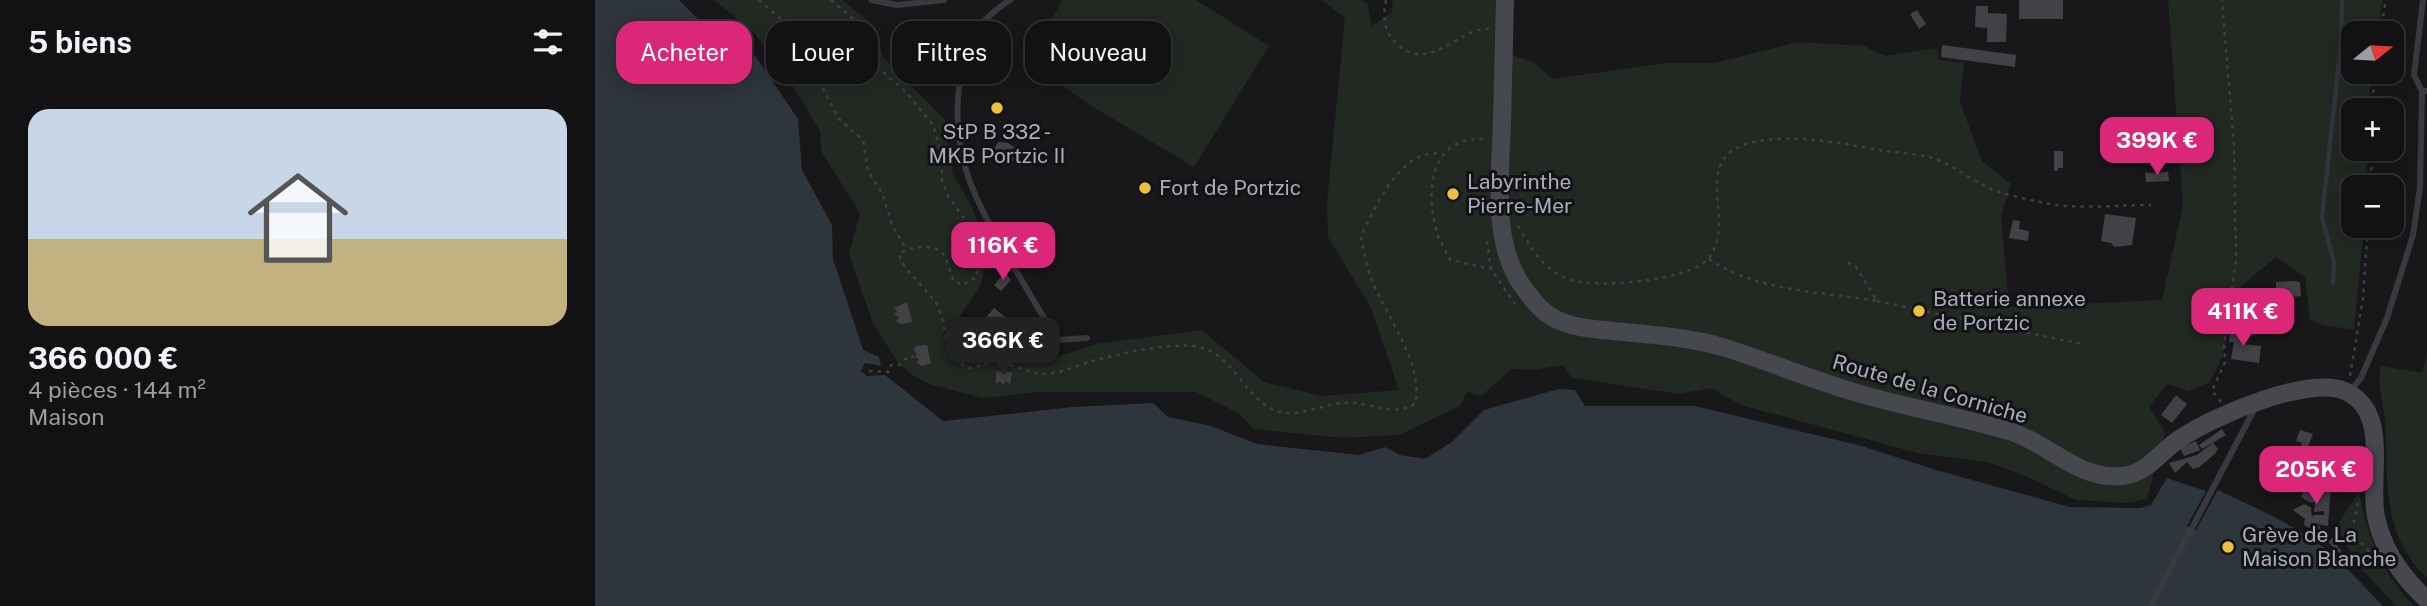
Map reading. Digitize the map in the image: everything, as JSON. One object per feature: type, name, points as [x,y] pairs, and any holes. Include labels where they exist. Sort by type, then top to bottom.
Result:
[{"type":"street","name":"Route de la Corniche","points":[[1504,0],[1501,196],[1505,250],[1518,278],[1532,299],[1552,317],[1582,327],[1701,341],[1854,392],[2016,433],[2060,460],[2106,475],[2125,476],[2141,470],[2179,438],[2261,402],[2315,387],[2331,387],[2349,393]]},
{"type":"street","points":[[2349,393],[2362,404],[2372,421],[2376,516],[2386,546],[2406,581],[2427,600]]},
{"type":"lane","points":[[871,0],[897,5],[944,0]]},
{"type":"lane","points":[[1010,0],[981,21],[965,55],[957,111],[962,160],[977,204],[1020,283],[1058,340],[1087,338]]},
{"type":"lane","points":[[2349,393],[2361,378],[2386,318],[2413,235],[2420,187],[2424,91],[2414,75],[2423,0]]},
{"type":"lane","points":[[2418,58],[2427,57]]},
{"type":"lane","points":[[2151,606],[2252,412],[2261,402]]},
{"type":"path","points":[[759,0],[792,28],[839,119],[863,140],[868,171],[882,193],[893,227],[906,249]]},
{"type":"path","points":[[831,0],[861,26],[868,59],[906,92],[933,125],[947,194],[970,227],[978,246],[977,277],[962,285],[954,281],[944,255],[930,247],[906,249],[899,254],[936,303],[947,346],[953,357],[969,368],[997,361],[1030,372],[1048,374],[1095,360],[1185,345],[1204,348],[1219,358],[1256,398],[1276,411],[1322,409],[1343,403],[1387,411],[1404,410],[1415,404],[1415,383],[1402,340],[1373,284],[1361,236],[1382,195],[1406,166],[1425,155],[1442,155]]},
{"type":"path","points":[[1387,0],[1383,14],[1386,30],[1395,43],[1410,52],[1423,54],[1441,51],[1479,28],[1490,29]]},
{"type":"path","points":[[2223,0],[2234,146],[2236,260],[2224,343],[2225,362],[2211,391],[2224,405],[2230,403],[2234,412]]},
{"type":"path","points":[[2382,21],[2386,0]]},
{"type":"path","points":[[1483,139],[1471,139],[1456,144],[1442,155],[1430,185],[1436,232],[1450,260],[1491,269]]},
{"type":"path","points":[[1513,217],[1537,259],[1565,279],[1616,286],[1688,270],[1709,259],[1720,234],[1720,212],[1714,186],[1717,168],[1728,154],[1753,142],[1817,140],[1934,158],[1993,190],[2044,203],[2151,205]]},
{"type":"path","points":[[2349,393],[2363,298],[2367,238]]},
{"type":"path","points":[[1709,259],[1720,267],[1757,281],[1877,302],[2082,344]]},
{"type":"path","points":[[1844,262],[1855,265],[1877,302]]},
{"type":"path","points":[[869,371],[889,372],[891,365],[899,365],[909,356],[915,357]]},
{"type":"shaded area","points":[[595,0],[679,0],[700,21],[616,21],[616,84],[752,84],[752,55],[756,57],[766,72],[766,84],[774,84],[798,119],[802,170],[832,225],[833,259],[863,350],[879,357],[881,366],[865,363],[861,371],[867,376],[885,375],[943,421],[1073,407],[1153,403],[1168,417],[1211,426],[1257,444],[1359,455],[1385,447],[1400,455],[1425,459],[1453,441],[1484,410],[1558,389],[1575,390],[1585,406],[1695,406],[1862,446],[1936,470],[2070,507],[2140,508],[2151,505],[2167,478],[2206,491],[2187,526],[2196,530],[2218,490],[2304,533],[2342,564],[2383,606],[595,606]]},
{"type":"shaded area","points":[[714,0],[843,0],[868,21],[766,21],[766,48],[752,32],[752,21],[739,21]]},
{"type":"shaded area","points":[[1063,0],[1196,0],[1269,46],[1194,167],[1060,84],[1171,84],[1171,21],[1050,21]]},
{"type":"shaded area","points":[[1322,0],[1361,0],[1367,3],[1372,26],[1391,13],[1393,0],[1498,0],[1498,50],[1535,63],[1552,79],[1666,63],[1714,63],[1798,42],[1864,46],[1885,56],[1937,48],[1939,60],[1964,63],[1960,102],[1982,161],[2011,184],[2001,216],[2009,307],[2162,300],[2183,205],[2168,0],[2383,0],[2379,21],[2341,21],[2341,84],[2370,84],[2369,98],[2341,98],[2341,161],[2367,161],[2367,175],[2341,175],[2341,238],[2363,238],[2354,330],[2310,320],[2305,277],[2276,257],[2240,287],[2222,357],[2210,382],[2189,391],[2167,384],[2149,407],[2165,432],[2147,499],[2127,503],[2076,500],[2030,478],[1987,462],[1917,453],[1741,405],[1711,388],[1679,394],[1572,378],[1563,365],[1533,370],[1512,369],[1481,396],[1467,392],[1460,406],[1399,435],[1343,438],[1253,429],[1240,414],[1196,392],[1039,392],[983,398],[932,385],[899,364],[873,324],[849,254],[860,213],[821,151],[820,131],[791,84],[878,84],[878,38],[883,57],[892,66],[892,84],[910,84],[945,120],[953,174],[971,205],[989,251],[980,287],[957,320],[959,347],[978,355],[1051,359],[1096,344],[1202,330],[1264,382],[1322,396],[1399,390],[1371,308],[1328,237],[1327,202],[1345,18]]},
{"type":"shaded area","points":[[2427,354],[2427,578],[2401,542],[2389,504],[2385,419],[2379,379],[2381,366],[2422,373]]},
{"type":"shaded area","points":[[2359,493],[2367,526],[2378,554],[2393,580],[2414,606],[2396,606],[2357,564],[2336,526]]},
{"type":"building","points":[[2019,0],[2063,0],[2063,19],[2019,19]]},
{"type":"building","points":[[1976,6],[1988,6],[1988,13],[2007,14],[2006,42],[1987,42],[1987,28],[1975,27]]},
{"type":"building","points":[[1917,10],[1926,24],[1919,29],[1910,14]]},
{"type":"building","points":[[1942,45],[2016,55],[2015,67],[1941,57]]},
{"type":"building","points":[[998,142],[1008,143],[1018,150],[1011,166],[997,160],[993,151]]},
{"type":"building","points":[[2054,151],[2063,151],[2063,168],[2058,168],[2058,171],[2054,171]]},
{"type":"building","points":[[2168,172],[2169,181],[2146,182],[2145,173]]},
{"type":"building","points":[[2105,214],[2136,218],[2132,245],[2114,247],[2111,243],[2101,241]]},
{"type":"building","points":[[2013,220],[2020,221],[2019,229],[2029,231],[2028,241],[2009,238]]},
{"type":"building","points":[[1005,272],[1011,280],[1001,291],[994,285]]},
{"type":"building","points":[[2276,282],[2300,282],[2301,296],[2276,299]]},
{"type":"building","points":[[907,302],[912,322],[901,324],[896,321],[899,317],[894,315],[897,311],[894,308]]},
{"type":"building","points":[[994,308],[1015,325],[1002,341],[996,335],[989,339],[986,337],[987,329],[981,323]]},
{"type":"building","points":[[2231,327],[2243,329],[2242,344],[2261,346],[2259,363],[2231,359],[2234,342],[2229,342]]},
{"type":"building","points":[[927,345],[931,363],[922,366],[917,363],[919,359],[914,357],[917,354],[914,350],[916,346]]},
{"type":"building","points":[[996,371],[1012,372],[1010,384],[1006,381],[1003,385],[1000,381],[996,384]]},
{"type":"building","points":[[2176,395],[2187,404],[2172,423],[2161,415]]},
{"type":"building","points":[[2222,429],[2226,435],[2202,449],[2199,445]]},
{"type":"building","points":[[2300,430],[2313,434],[2303,460],[2297,457],[2302,443],[2296,441]]},
{"type":"building","points":[[2196,441],[2200,450],[2184,456],[2180,448]]},
{"type":"building","points":[[2213,443],[2218,449],[2199,467],[2193,469],[2187,462],[2175,473],[2169,463],[2197,455]]},
{"type":"building","points":[[2320,446],[2333,450],[2326,470],[2333,454],[2342,458],[2340,464],[2345,462],[2349,466],[2343,483],[2336,484],[2331,476],[2320,482],[2305,476],[2313,466]]},
{"type":"building","points":[[2309,479],[2318,483],[2314,491],[2316,499],[2321,481],[2331,483],[2328,526],[2317,524],[2329,537],[2327,541],[2313,527],[2312,529],[2304,525],[2305,519],[2293,510],[2304,504],[2311,507],[2312,518],[2313,515],[2324,515],[2324,511],[2314,512],[2315,502],[2311,503],[2301,497]]},
{"type":"building","points":[[2332,538],[2343,554],[2353,559],[2350,563],[2328,542]]},
{"type":"waterway","points":[[2333,283],[2334,262],[2322,217],[2341,44],[2342,0]]},
{"type":"place","name":"StP B 332 - MKB Portzic II","points":[[997,108]]},
{"type":"place","name":"Fort de Portzic","points":[[1145,188]]},
{"type":"place","name":"Labyrinthe Pierre-Mer","points":[[1453,194]]},
{"type":"place","name":"Batterie annexe de Portzic","points":[[1919,311]]},
{"type":"place","name":"Grève de La Maison Blanche","points":[[2228,547]]}]
